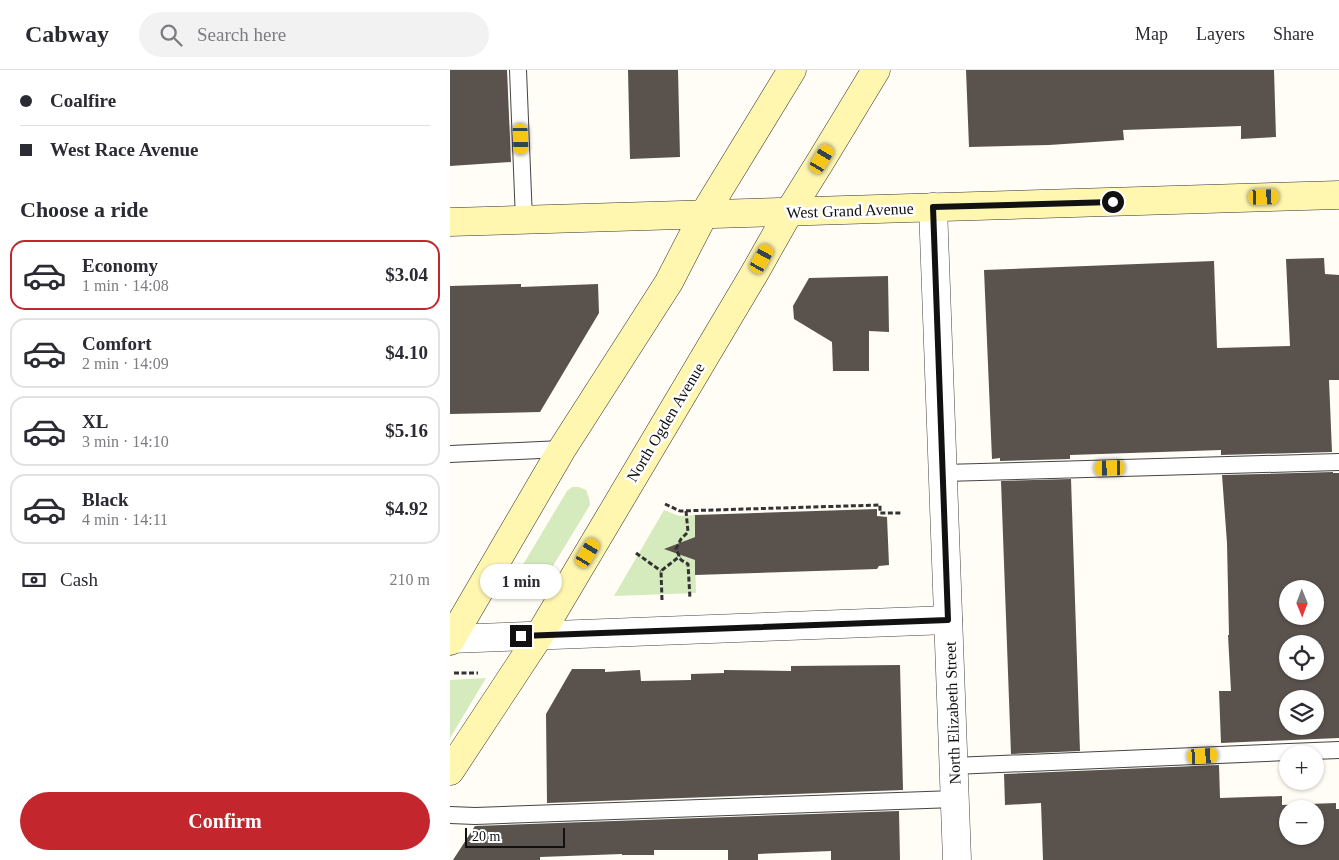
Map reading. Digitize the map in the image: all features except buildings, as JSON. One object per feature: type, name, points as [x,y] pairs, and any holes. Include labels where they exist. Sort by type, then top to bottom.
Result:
[{"type":"main road","points":[[450,640],[562,450],[669,282],[704,214],[792,70]]},
{"type":"main road","name":"North Ogden Avenue","points":[[450,771],[539,636],[754,274],[788,212],[876,70]]},
{"type":"main road","name":"West Grand Avenue","points":[[450,222],[1339,195]]},
{"type":"street","name":"North Elizabeth Street","points":[[933,207],[957,860]]},
{"type":"street","points":[[450,640],[948,620]]},
{"type":"lane","points":[[518,70],[524,220]]},
{"type":"lane","points":[[450,454],[562,450]]},
{"type":"lane","points":[[942,473],[1339,462]]},
{"type":"lane","points":[[953,766],[1339,750]]},
{"type":"lane","points":[[450,815],[475,816],[955,799]]},
{"type":"path","points":[[665,504],[680,511],[880,505],[880,513],[902,513]]},
{"type":"path","points":[[686,511],[688,532],[681,539],[676,549],[682,560],[688,564],[690,599]]},
{"type":"path","points":[[636,553],[661,571]]},
{"type":"path","points":[[661,571],[680,556]]},
{"type":"path","points":[[661,571],[662,600]]},
{"type":"path","points":[[453,674],[480,673]]},
{"type":"green space","points":[[572,487],[586,490],[590,505],[534,597],[503,598],[567,491]]},
{"type":"green space","points":[[664,510],[679,516],[695,515],[695,537],[686,540],[682,549],[685,557],[695,560],[696,593],[614,596]]},
{"type":"green space","points":[[486,678],[450,738],[450,680]]},
{"type":"route","points":[[521,636],[948,620],[933,207],[1113,202]]}]
